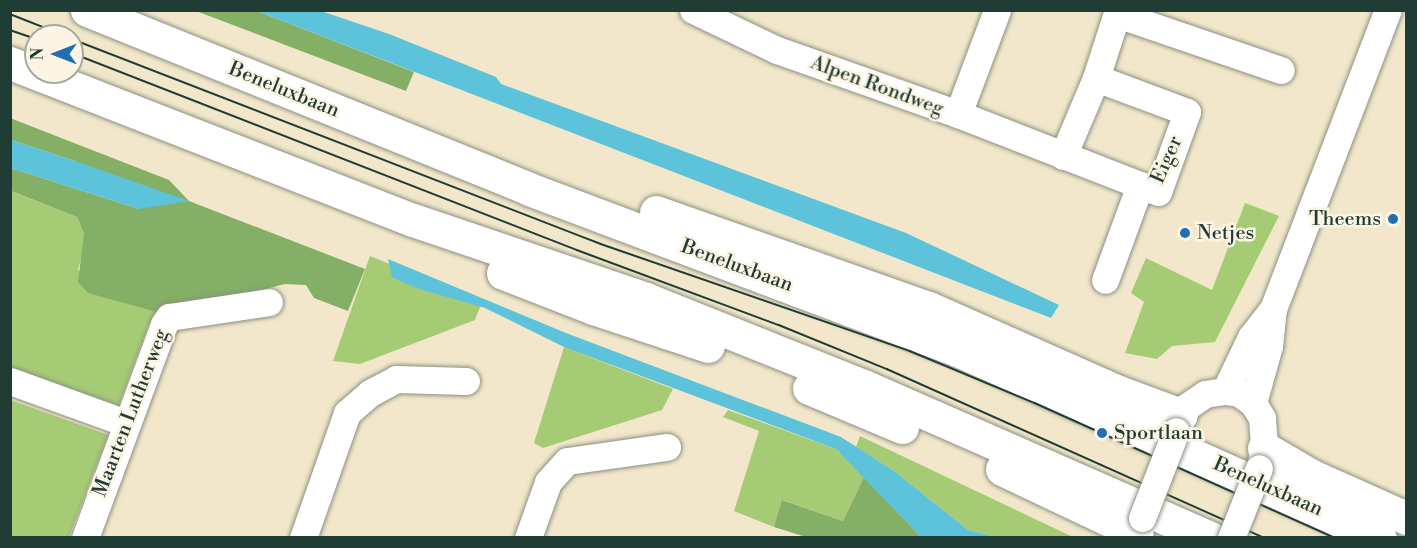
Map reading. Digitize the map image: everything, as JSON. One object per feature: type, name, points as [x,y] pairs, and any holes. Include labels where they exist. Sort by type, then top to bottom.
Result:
[{"type":"main road","name":"Beneluxbaan","points":[[87,10],[529,189],[957,350],[1380,537]]},
{"type":"main road","points":[[10,63],[414,220],[646,299],[864,386],[1210,537]]},
{"type":"main road","points":[[441,153],[535,170],[918,304],[1116,391],[1178,423]]},
{"type":"main road","points":[[414,220],[492,268],[593,308],[724,353],[969,454],[1139,529]]},
{"type":"main road","points":[[1262,458],[1312,476],[1407,518]]},
{"type":"street","name":"Alpen Rondweg","points":[[693,10],[777,50],[958,114],[1140,185]]},
{"type":"street","points":[[958,114],[997,10]]},
{"type":"street","points":[[1254,403],[1259,373],[1269,346],[1273,309],[1388,10]]},
{"type":"street","points":[[1064,156],[1096,78],[1118,12],[1168,21],[1281,70]]},
{"type":"street","name":"Eiger","points":[[1096,78],[1187,112],[1158,192],[1140,185],[1105,280]]},
{"type":"street","name":"Maarten Lutherweg","points":[[85,537],[126,423],[169,317],[269,302]]},
{"type":"street","points":[[1225,391],[1251,337],[1273,309]]},
{"type":"street","points":[[303,537],[347,413],[370,393],[396,379],[466,381]]},
{"type":"street","points":[[10,381],[126,423]]},
{"type":"street","points":[[1139,529],[1178,423],[1205,394],[1225,391],[1239,393],[1254,403],[1262,418],[1262,458],[1231,537]]},
{"type":"street","points":[[528,537],[548,482],[567,461],[667,447]]},
{"type":"green space","points":[[196,11],[257,11],[414,72],[406,91]]},
{"type":"green space","points":[[10,118],[169,180],[189,201],[365,269],[348,311],[314,298],[306,285],[285,284],[164,314],[88,293],[78,282],[84,234],[77,217],[11,191],[11,168],[139,209],[75,161],[11,140]]},
{"type":"green space","points":[[10,191],[77,217],[84,234],[84,249],[78,270],[164,314],[149,324],[118,407],[11,371]]},
{"type":"green space","points":[[1245,203],[1279,216],[1215,342],[1172,346],[1157,359],[1125,353],[1144,302],[1131,293],[1146,258],[1212,290]]},
{"type":"green space","points":[[370,256],[482,302],[475,320],[360,364],[333,361]]},
{"type":"green space","points":[[564,347],[673,389],[662,410],[543,448],[534,443]]},
{"type":"green space","points":[[10,400],[108,435],[69,537],[11,537]]},
{"type":"green space","points":[[728,410],[836,449],[864,477],[843,521],[783,500],[774,527],[734,511],[759,431],[723,417]]},
{"type":"green space","points":[[860,436],[1073,537],[997,537],[968,530],[894,471],[856,447]]},
{"type":"green space","points":[[864,477],[921,537],[806,537],[774,527],[782,500],[843,521]]},
{"type":"water","points":[[257,11],[321,11],[389,34],[496,77],[501,84],[906,233],[1059,305],[1051,318]]},
{"type":"water","points":[[11,140],[189,201],[139,209],[11,168]]},
{"type":"water","points":[[388,259],[566,333],[841,437],[894,471],[968,530],[997,537],[921,537],[836,449],[564,347],[485,308],[416,288],[392,277]]},
{"type":"tram line","points":[[10,14],[35,24]]},
{"type":"tram line","points":[[10,30],[24,35]]},
{"type":"tram line","points":[[84,44],[601,244],[910,351],[1035,403],[1335,538]]},
{"type":"tram line","points":[[84,58],[577,250],[779,325],[887,369],[1264,538]]},
{"type":"place","name":"Theems","points":[[1393,219]]},
{"type":"place","name":"Netjes","points":[[1185,233]]},
{"type":"place","name":"Sportlaan","points":[[1102,433]]}]
